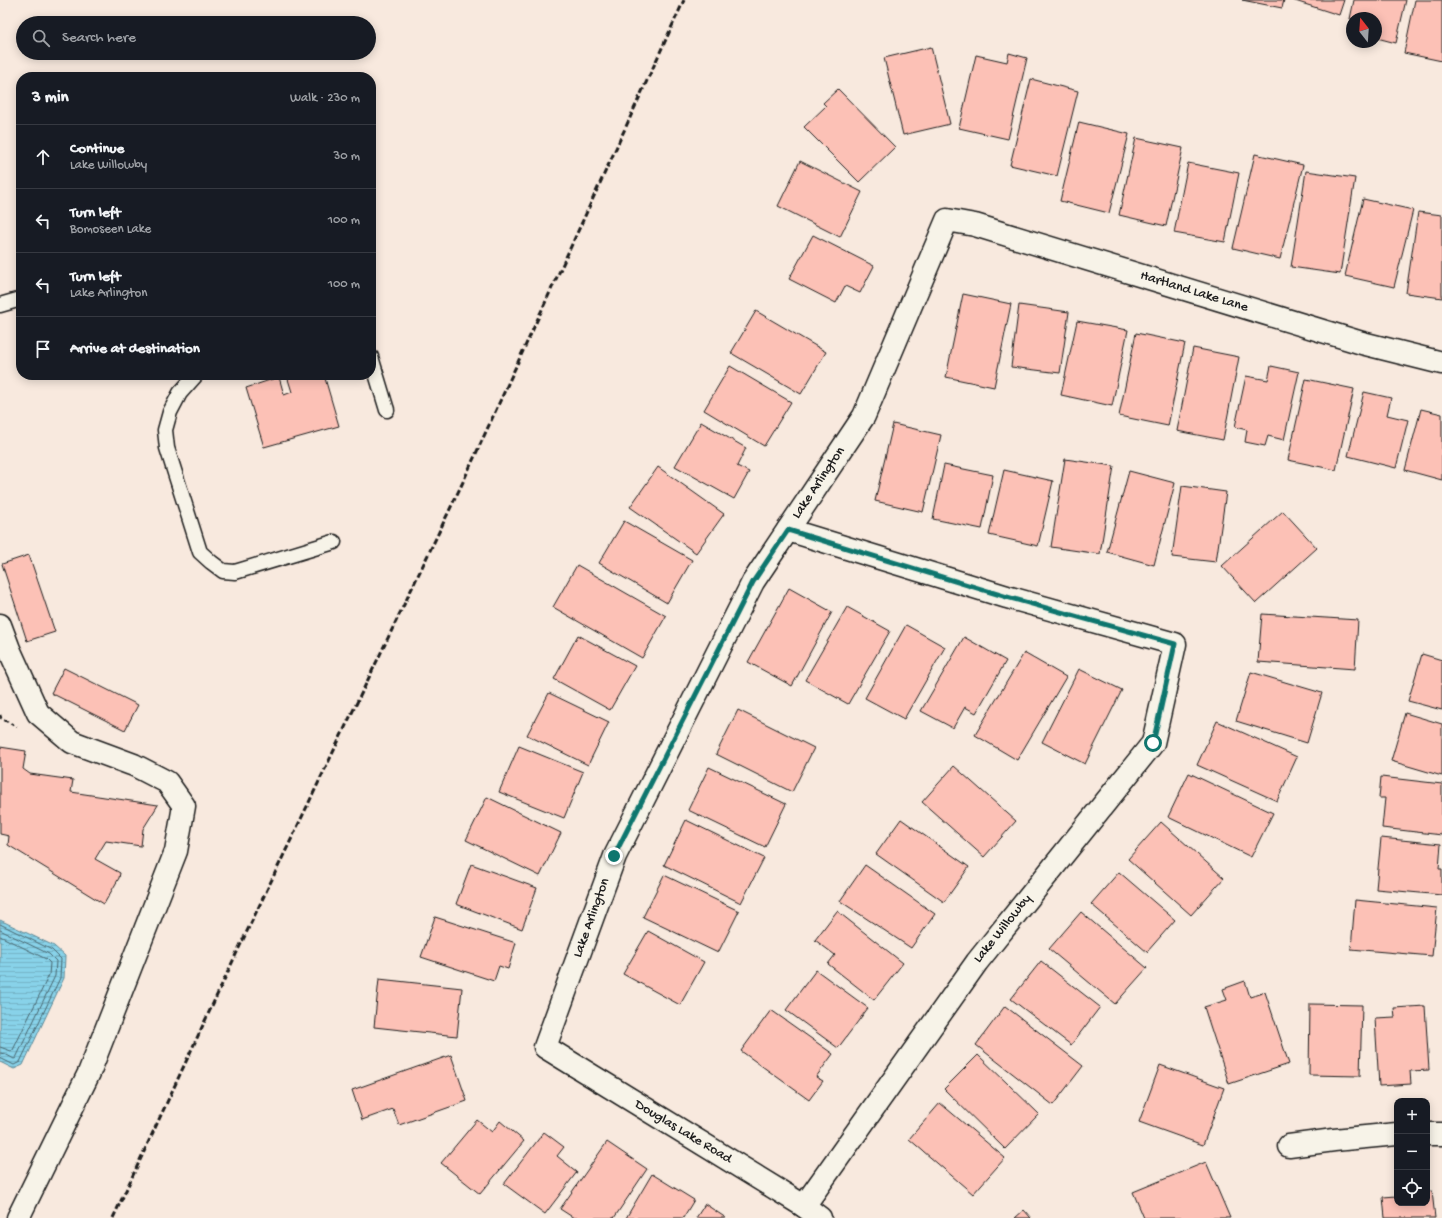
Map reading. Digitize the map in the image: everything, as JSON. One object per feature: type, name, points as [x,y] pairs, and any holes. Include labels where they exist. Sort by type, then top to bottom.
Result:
[{"type":"street","name":"Hartland Lake Lane","points":[[947,220],[975,225],[1362,343],[1442,362]]},
{"type":"street","name":"Lake Arlington","points":[[545,1048],[614,856],[753,582],[864,416],[947,220]]},
{"type":"street","name":"Lake Willowby","points":[[788,530],[1007,597],[1175,644],[1153,743],[977,962],[812,1212]]},
{"type":"street","points":[[0,625],[9,649],[38,713],[72,742],[134,765],[167,782],[184,806],[176,851],[89,1073],[18,1218]]},
{"type":"street","name":"Douglas Lake Road","points":[[545,1048],[812,1212]]},
{"type":"street","points":[[1289,1146],[1394,1134]]},
{"type":"street","points":[[1430,1134],[1442,1134]]},
{"type":"lane","points":[[0,305],[16,300]]},
{"type":"lane","points":[[376,374],[387,410]]},
{"type":"lane","points":[[192,380],[180,393],[170,412],[165,430],[167,448],[200,552],[222,571],[235,572],[334,542]]},
{"type":"water","points":[[0,920],[54,946],[65,956],[64,978],[23,1065],[14,1069],[0,1062]]},
{"type":"building","points":[[1242,0],[1284,0],[1282,8]]},
{"type":"building","points":[[1292,0],[1344,0],[1339,15]]},
{"type":"building","points":[[1354,0],[1406,0],[1396,43],[1382,39],[1382,12],[1351,12]]},
{"type":"building","points":[[1415,0],[1442,0],[1442,61],[1404,53]]},
{"type":"building","points":[[931,47],[950,124],[903,135],[884,58]]},
{"type":"building","points":[[1009,53],[1027,58],[1008,139],[959,128],[976,55],[1007,62]]},
{"type":"building","points":[[1031,79],[1078,91],[1057,176],[1010,165]]},
{"type":"building","points":[[838,89],[895,147],[859,182],[804,127],[826,106],[823,103]]},
{"type":"building","points":[[1079,122],[1129,134],[1109,213],[1060,201]]},
{"type":"building","points":[[1136,138],[1183,148],[1166,226],[1119,215]]},
{"type":"building","points":[[1255,154],[1303,165],[1280,259],[1233,248]]},
{"type":"building","points":[[800,161],[862,192],[840,237],[778,206]]},
{"type":"building","points":[[1188,163],[1239,173],[1225,242],[1174,233]]},
{"type":"building","points":[[1306,171],[1355,178],[1340,274],[1291,267]]},
{"type":"building","points":[[1363,199],[1413,210],[1394,287],[1345,276]]},
{"type":"building","points":[[1418,212],[1442,215],[1442,298],[1406,293]]},
{"type":"building","points":[[813,235],[874,266],[860,293],[845,286],[836,303],[789,279]]},
{"type":"building","points":[[963,294],[1011,304],[994,387],[946,377]]},
{"type":"building","points":[[1019,305],[1069,312],[1060,373],[1011,367]]},
{"type":"building","points":[[756,311],[826,352],[801,394],[731,353]]},
{"type":"building","points":[[1077,321],[1128,330],[1112,406],[1061,395]]},
{"type":"building","points":[[1136,333],[1185,343],[1168,426],[1119,416]]},
{"type":"building","points":[[1193,348],[1239,357],[1223,440],[1177,431]]},
{"type":"building","points":[[730,366],[791,402],[764,446],[704,410]]},
{"type":"building","points":[[1271,366],[1299,372],[1284,440],[1268,436],[1265,446],[1245,442],[1247,430],[1235,427],[1246,376],[1268,380]]},
{"type":"building","points":[[1306,379],[1354,389],[1336,470],[1288,460]]},
{"type":"building","points":[[270,380],[280,380],[284,395],[292,392],[288,380],[325,380],[339,426],[264,447],[246,388]]},
{"type":"building","points":[[1364,392],[1391,398],[1387,415],[1408,420],[1396,468],[1348,456]]},
{"type":"building","points":[[1421,409],[1442,414],[1442,480],[1405,470]]},
{"type":"building","points":[[701,422],[746,448],[737,466],[749,472],[734,499],[675,466]]},
{"type":"building","points":[[893,424],[941,435],[923,512],[875,501]]},
{"type":"building","points":[[1065,459],[1114,466],[1100,554],[1051,547]]},
{"type":"building","points":[[944,465],[993,475],[982,529],[933,519]]},
{"type":"building","points":[[658,467],[724,514],[696,553],[630,507]]},
{"type":"building","points":[[1004,470],[1053,481],[1038,546],[989,535]]},
{"type":"building","points":[[1129,471],[1175,483],[1154,565],[1107,552]]},
{"type":"building","points":[[1182,486],[1226,492],[1216,562],[1172,557]]},
{"type":"building","points":[[1283,511],[1317,548],[1256,603],[1222,566]]},
{"type":"building","points":[[624,521],[692,560],[667,603],[599,563]]},
{"type":"building","points":[[29,555],[55,632],[27,641],[2,564]]},
{"type":"building","points":[[577,565],[666,616],[642,658],[553,607]]},
{"type":"building","points":[[789,588],[832,612],[792,686],[748,662]]},
{"type":"building","points":[[847,607],[890,631],[848,704],[805,680]]},
{"type":"building","points":[[1262,614],[1358,620],[1355,669],[1258,662]]},
{"type":"building","points":[[906,625],[945,647],[904,719],[865,698]]},
{"type":"building","points":[[578,635],[635,666],[610,710],[554,679]]},
{"type":"building","points":[[964,637],[1006,661],[976,713],[965,707],[953,728],[921,711]]},
{"type":"building","points":[[1024,653],[1066,677],[1017,760],[975,735]]},
{"type":"building","points":[[1422,654],[1442,660],[1442,710],[1408,701]]},
{"type":"building","points":[[64,668],[138,705],[125,730],[51,693]]},
{"type":"building","points":[[1079,669],[1122,690],[1085,764],[1042,742]]},
{"type":"building","points":[[1251,672],[1322,693],[1307,743],[1236,721]]},
{"type":"building","points":[[549,693],[609,722],[588,765],[527,735]]},
{"type":"building","points":[[738,710],[814,748],[792,792],[716,754]]},
{"type":"building","points":[[1405,713],[1442,724],[1442,776],[1391,761]]},
{"type":"building","points":[[1217,721],[1297,757],[1277,801],[1197,765]]},
{"type":"building","points":[[519,746],[583,772],[564,818],[499,792]]},
{"type":"building","points":[[0,747],[26,751],[23,769],[30,774],[73,780],[71,792],[158,805],[143,829],[141,846],[106,841],[95,859],[120,873],[119,878],[104,904],[8,845],[9,836],[0,834]]},
{"type":"building","points":[[954,766],[1016,821],[984,857],[922,802]]},
{"type":"building","points":[[709,767],[786,804],[765,847],[688,810]]},
{"type":"building","points":[[1189,773],[1273,813],[1251,857],[1168,817]]},
{"type":"building","points":[[1381,777],[1442,784],[1442,835],[1382,828],[1385,798],[1379,798]]},
{"type":"building","points":[[487,797],[561,833],[540,876],[466,840]]},
{"type":"building","points":[[901,819],[969,867],[944,902],[876,854]]},
{"type":"building","points":[[686,820],[764,858],[741,903],[664,865]]},
{"type":"building","points":[[1161,822],[1224,878],[1191,915],[1128,859]]},
{"type":"building","points":[[1381,838],[1441,844],[1439,869],[1442,869],[1442,895],[1376,889]]},
{"type":"building","points":[[471,864],[537,888],[522,929],[456,904]]},
{"type":"building","points":[[865,865],[935,914],[911,948],[840,901]]},
{"type":"building","points":[[1119,872],[1175,920],[1147,952],[1091,904]]},
{"type":"building","points":[[664,875],[739,911],[718,953],[643,917]]},
{"type":"building","points":[[1355,900],[1437,908],[1432,956],[1351,949]]},
{"type":"building","points":[[837,911],[903,963],[874,1000],[828,964],[835,955],[815,940]]},
{"type":"building","points":[[1081,912],[1147,968],[1115,1004],[1049,949]]},
{"type":"building","points":[[435,917],[516,943],[508,969],[499,966],[494,981],[421,957]]},
{"type":"building","points":[[648,931],[704,962],[680,1005],[623,974]]},
{"type":"building","points":[[1041,961],[1100,1007],[1071,1045],[1011,999]]},
{"type":"building","points":[[816,970],[868,1008],[838,1048],[786,1010]]},
{"type":"building","points":[[379,979],[462,988],[457,1036],[374,1027]]},
{"type":"building","points":[[1245,981],[1250,997],[1265,992],[1289,1064],[1229,1084],[1204,1007],[1227,1000],[1223,989]]},
{"type":"building","points":[[1310,1004],[1362,1005],[1360,1076],[1309,1075]]},
{"type":"building","points":[[1005,1006],[1083,1066],[1053,1105],[976,1045]]},
{"type":"building","points":[[1425,1006],[1429,1070],[1410,1071],[1411,1084],[1379,1086],[1375,1018],[1395,1017],[1394,1008]]},
{"type":"building","points":[[771,1010],[833,1054],[816,1077],[823,1081],[809,1100],[741,1051]]},
{"type":"building","points":[[451,1055],[467,1101],[399,1125],[393,1109],[362,1120],[352,1090]]},
{"type":"building","points":[[978,1055],[1039,1114],[1005,1149],[944,1089]]},
{"type":"building","points":[[1160,1065],[1224,1088],[1203,1145],[1139,1122]]},
{"type":"building","points":[[940,1103],[1005,1158],[973,1194],[909,1139]]},
{"type":"building","points":[[477,1120],[492,1132],[500,1121],[524,1141],[480,1194],[441,1163]]},
{"type":"building","points":[[544,1132],[564,1147],[557,1156],[577,1172],[545,1214],[504,1184]]},
{"type":"building","points":[[607,1142],[647,1169],[614,1218],[574,1218],[560,1209]]},
{"type":"building","points":[[1206,1162],[1230,1218],[1144,1218],[1133,1192]]},
{"type":"building","points":[[652,1174],[694,1200],[683,1218],[626,1218]]},
{"type":"building","points":[[1430,1191],[1432,1191],[1435,1218],[1385,1218],[1383,1197],[1394,1196],[1394,1206],[1430,1206]]},
{"type":"building","points":[[705,1204],[726,1218],[696,1218]]},
{"type":"building","points":[[1024,1210],[1031,1218],[1015,1218]]},
{"type":"railway","points":[[113,1218],[238,950],[462,484],[684,0]]},
{"type":"route","points":[[614,856],[753,582],[788,530],[1007,597],[1175,644],[1153,743]]}]
